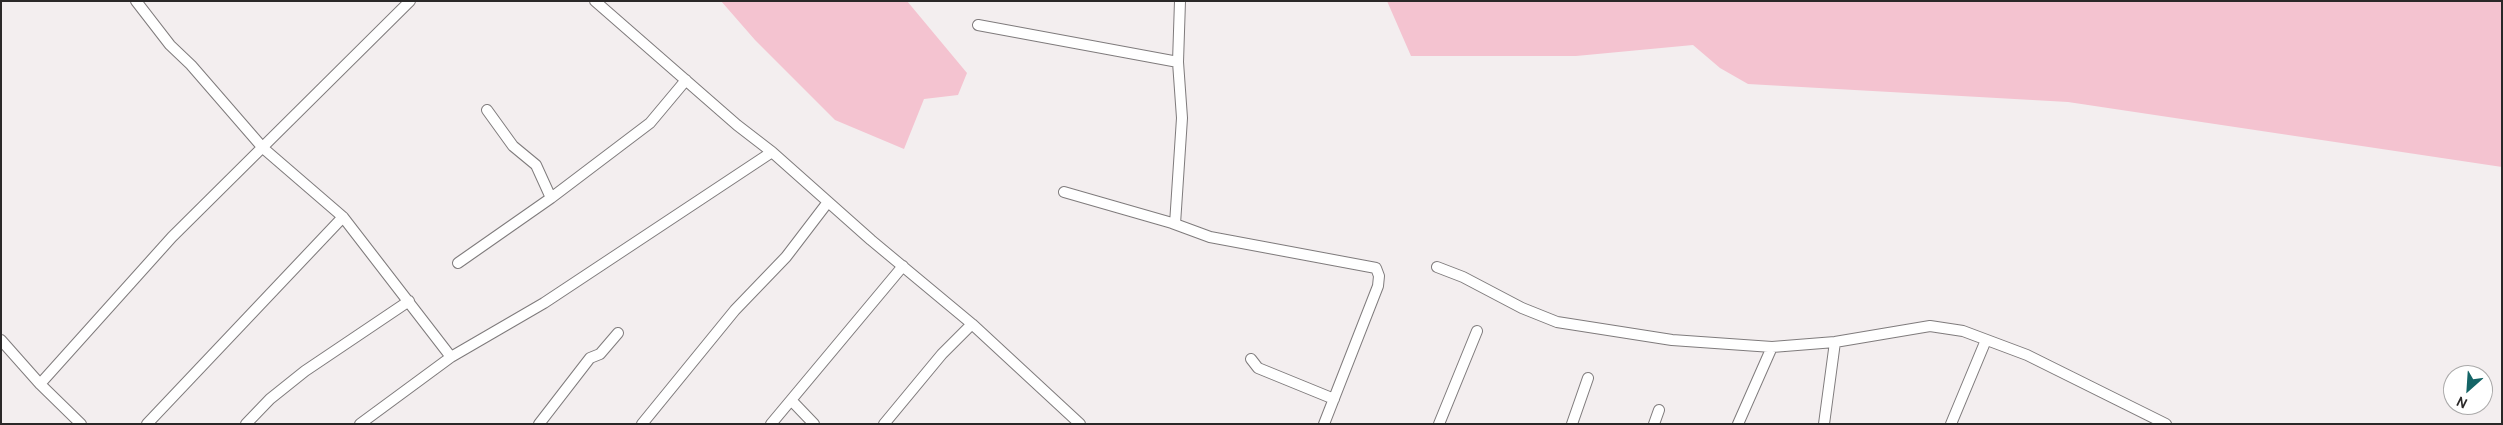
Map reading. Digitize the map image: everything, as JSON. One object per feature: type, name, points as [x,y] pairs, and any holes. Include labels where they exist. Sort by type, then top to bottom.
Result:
[{"type":"street","points":[[136,1],[170,45],[263,148],[343,217],[451,357]]},
{"type":"street","points":[[40,384],[172,237],[410,1]]},
{"type":"street","points":[[595,1],[736,124],[772,152],[972,324],[1080,424]]},
{"type":"street","points":[[1175,224],[1182,118],[1178,62],[1180,1]]},
{"type":"street","points":[[978,26],[1178,62]]},
{"type":"street","points":[[458,263],[551,198],[650,123],[686,80]]},
{"type":"street","points":[[487,110],[514,146],[536,165],[551,198]]},
{"type":"street","points":[[360,424],[451,357],[544,303],[772,152]]},
{"type":"street","points":[[1064,192],[1175,224],[1210,237],[1376,268],[1379,276],[1378,286],[1324,424]]},
{"type":"street","points":[[642,424],[735,310],[786,257],[828,202]]},
{"type":"street","points":[[147,424],[343,217]]},
{"type":"street","points":[[771,424],[903,266]]},
{"type":"street","points":[[1437,267],[1463,277],[1522,308],[1557,322],[1672,340],[1772,348],[1835,342],[1930,326],[1963,331],[2027,355],[2166,424]]},
{"type":"street","points":[[246,424],[270,399],[305,371],[409,301]]},
{"type":"street","points":[[884,424],[942,354],[972,324]]},
{"type":"street","points":[[1439,424],[1477,331]]},
{"type":"street","points":[[538,424],[590,358],[600,354],[618,332]]},
{"type":"street","points":[[1,340],[40,384],[81,424]]},
{"type":"street","points":[[1951,424],[1986,340]]},
{"type":"street","points":[[1824,424],[1835,342]]},
{"type":"street","points":[[1738,424],[1772,348]]},
{"type":"street","points":[[1251,359],[1258,368],[1334,399]]},
{"type":"street","points":[[1572,424],[1588,378]]},
{"type":"street","points":[[791,400],[814,424]]},
{"type":"street","points":[[1654,424],[1659,410]]},
{"type":"shaded area","points":[[721,1],[907,1],[967,73],[958,95],[924,99],[904,149],[835,120],[755,40]]},
{"type":"shaded area","points":[[1387,1],[2502,1],[2502,167],[2068,102],[1748,84],[1720,68],[1693,45],[1576,56],[1411,56]]}]
